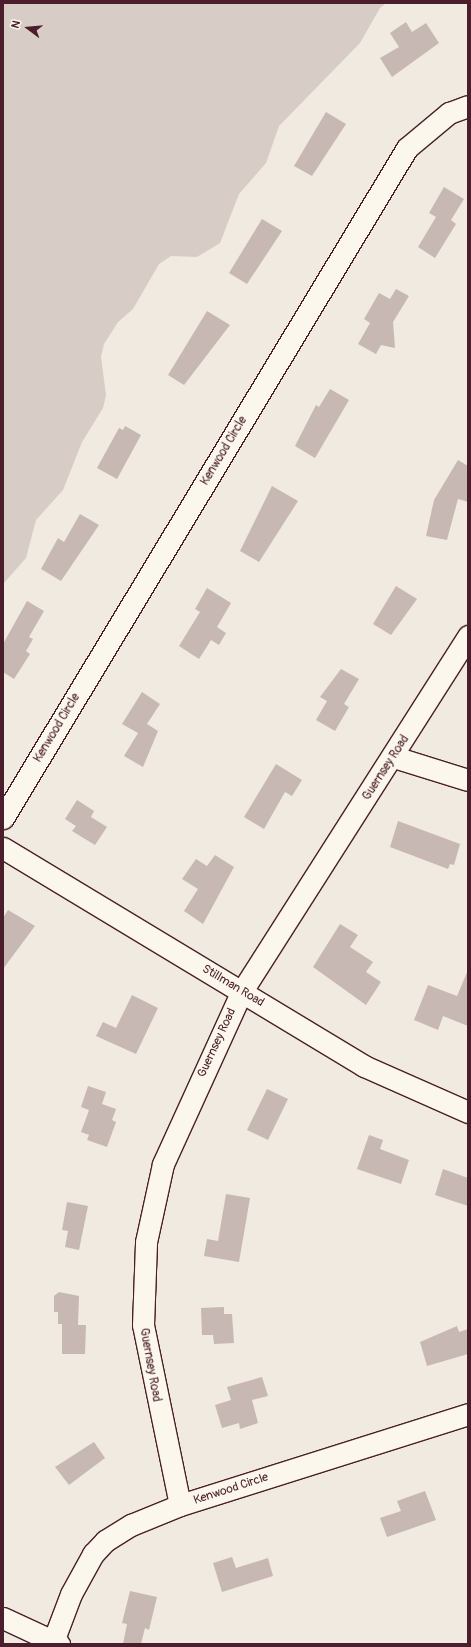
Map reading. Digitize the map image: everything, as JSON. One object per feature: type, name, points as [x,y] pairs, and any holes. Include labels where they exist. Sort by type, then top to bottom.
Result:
[{"type":"street","name":"Kenwood Circle","points":[[3,818],[407,148],[449,113],[468,106]]},
{"type":"street","name":"Guernsey Road","points":[[180,1505],[143,1326],[146,1242],[163,1164],[242,991],[394,757],[468,636]]},
{"type":"street","points":[[394,757],[468,780]]},
{"type":"street","name":"Stillman Road","points":[[3,848],[364,1066],[468,1112]]},
{"type":"street","name":"Kenwood Circle","points":[[57,1641],[82,1571],[105,1541],[131,1525],[180,1505],[468,1414]]},
{"type":"street","points":[[3,1618],[57,1641]]},
{"type":"shaded area","points":[[3,3],[386,3],[380,8],[360,43],[279,126],[266,163],[239,194],[220,243],[197,257],[171,256],[159,264],[133,309],[118,322],[104,344],[101,357],[106,395],[103,408],[82,442],[63,490],[36,520],[26,558],[3,584]]},
{"type":"building","points":[[406,22],[412,32],[426,23],[439,43],[392,77],[380,58],[399,47],[390,33]]},
{"type":"building","points":[[326,112],[346,124],[312,176],[294,166]]},
{"type":"building","points":[[444,187],[464,199],[451,220],[456,224],[435,258],[418,247],[436,217],[429,213]]},
{"type":"building","points":[[262,219],[282,231],[247,284],[229,273]]},
{"type":"building","points":[[396,289],[409,296],[393,322],[395,348],[381,345],[376,354],[358,344],[370,323],[364,319],[379,293],[390,299]]},
{"type":"building","points":[[207,311],[230,325],[184,385],[168,375]]},
{"type":"building","points":[[330,389],[349,400],[315,458],[295,446],[316,405],[319,407]]},
{"type":"building","points":[[125,426],[141,435],[117,479],[97,468],[119,428],[123,430]]},
{"type":"building","points":[[458,460],[468,466],[468,502],[458,499],[447,540],[426,536],[434,500]]},
{"type":"building","points":[[272,486],[298,501],[259,562],[240,551]]},
{"type":"building","points":[[80,514],[99,525],[61,581],[41,569],[58,538],[64,542]]},
{"type":"building","points":[[396,586],[417,599],[391,635],[373,624]]},
{"type":"building","points":[[207,588],[231,603],[217,627],[226,633],[219,645],[211,640],[199,659],[179,646],[200,612],[195,609]]},
{"type":"building","points":[[27,601],[44,611],[29,637],[33,639],[26,651],[30,654],[14,679],[3,672],[3,644]]},
{"type":"building","points":[[341,669],[359,679],[344,704],[349,707],[335,731],[316,720],[327,701],[320,697]]},
{"type":"building","points":[[142,692],[160,704],[147,724],[158,731],[143,767],[124,756],[138,733],[122,724]]},
{"type":"building","points":[[276,764],[302,780],[292,796],[285,792],[264,829],[244,817]]},
{"type":"building","points":[[77,800],[94,811],[91,817],[107,827],[95,845],[72,831],[76,826],[65,819]]},
{"type":"building","points":[[398,821],[460,844],[454,865],[450,864],[448,869],[390,847]]},
{"type":"building","points":[[215,855],[234,867],[203,924],[184,911],[198,889],[182,879],[196,859],[207,866]]},
{"type":"building","points":[[8,910],[35,926],[3,969],[3,918]]},
{"type":"building","points":[[340,924],[358,935],[350,947],[373,962],[366,972],[381,982],[366,1005],[313,967]]},
{"type":"building","points":[[468,970],[468,1026],[443,1016],[438,1030],[414,1020],[428,985],[457,996]]},
{"type":"building","points":[[132,995],[158,1008],[136,1054],[96,1036],[103,1022],[116,1028]]},
{"type":"building","points":[[88,1086],[106,1092],[102,1104],[116,1109],[112,1120],[116,1122],[107,1147],[87,1140],[89,1135],[81,1132],[89,1110],[81,1107]]},
{"type":"building","points":[[267,1089],[288,1099],[268,1140],[247,1130]]},
{"type":"building","points":[[369,1135],[383,1140],[380,1149],[409,1160],[401,1184],[357,1169]]},
{"type":"building","points":[[443,1169],[468,1178],[468,1206],[435,1195]]},
{"type":"building","points":[[226,1194],[250,1198],[239,1262],[204,1256],[207,1239],[218,1241]]},
{"type":"building","points":[[67,1202],[88,1206],[79,1250],[65,1247],[68,1231],[62,1230]]},
{"type":"building","points":[[59,1292],[79,1296],[78,1325],[86,1325],[85,1354],[62,1354],[62,1324],[58,1324],[58,1312],[54,1312],[54,1296]]},
{"type":"building","points":[[224,1307],[224,1314],[232,1314],[234,1343],[214,1344],[213,1335],[202,1335],[201,1308]]},
{"type":"building","points":[[457,1326],[459,1332],[468,1329],[468,1354],[427,1366],[420,1342]]},
{"type":"building","points":[[262,1377],[268,1396],[252,1400],[258,1423],[240,1429],[239,1423],[222,1428],[215,1405],[231,1400],[227,1387]]},
{"type":"building","points":[[94,1442],[105,1458],[69,1485],[55,1467]]},
{"type":"building","points":[[425,1491],[436,1520],[387,1537],[380,1518],[401,1511],[397,1501]]},
{"type":"building","points":[[232,1557],[236,1568],[268,1558],[273,1576],[222,1592],[213,1563]]},
{"type":"building","points":[[130,1591],[157,1597],[149,1630],[145,1628],[141,1644],[123,1644],[127,1624],[122,1623]]}]
